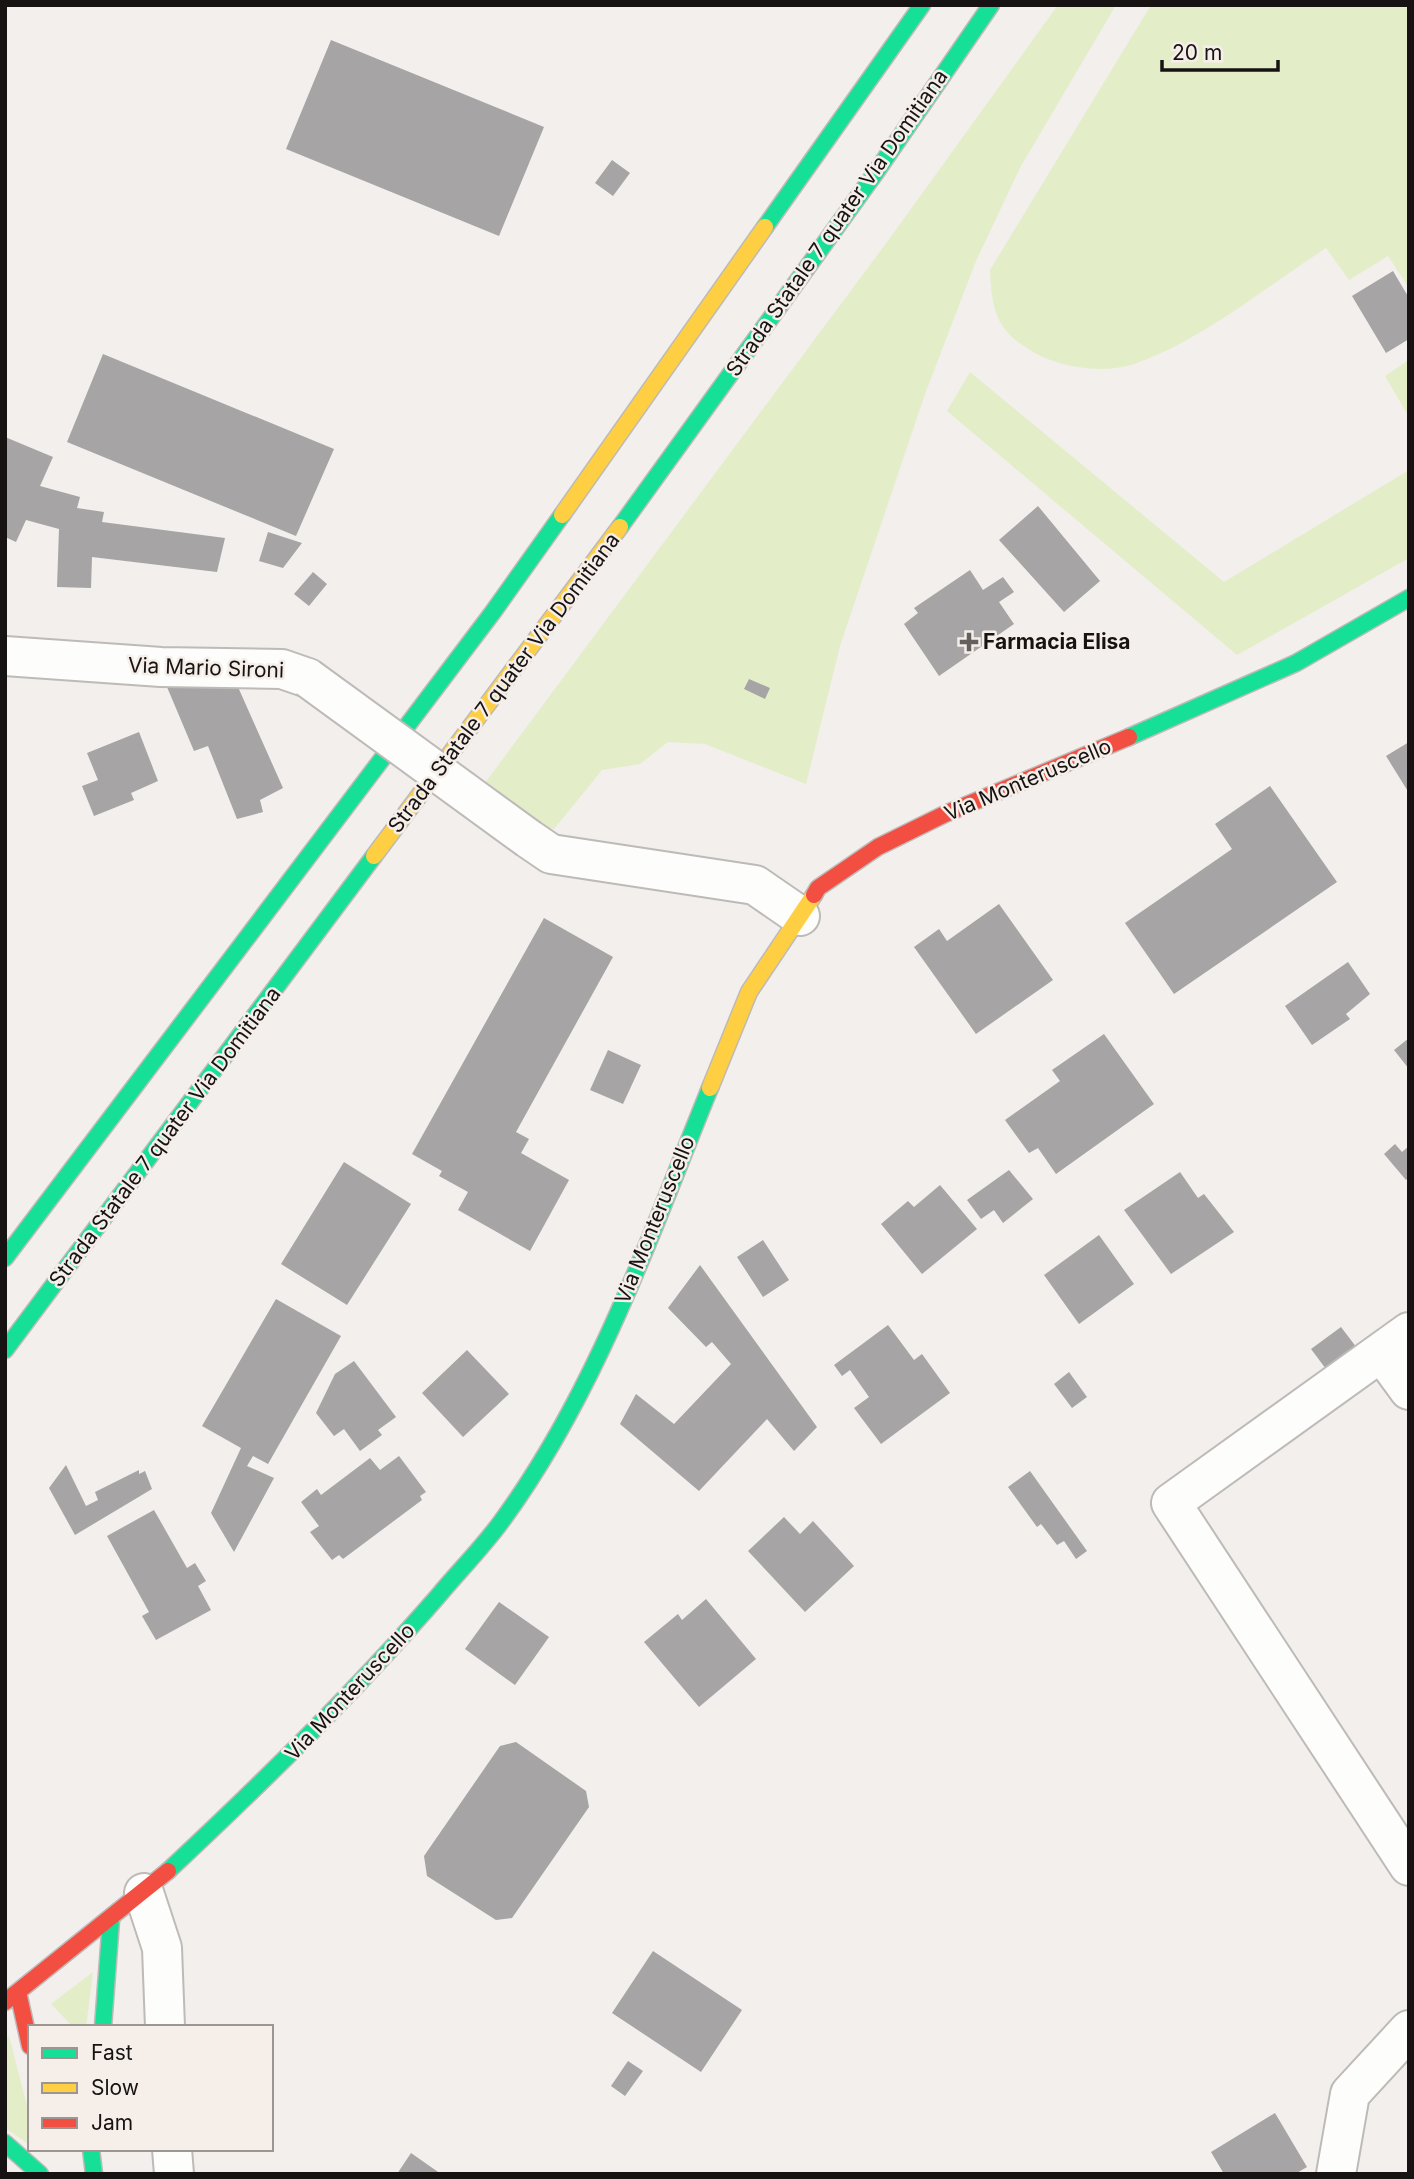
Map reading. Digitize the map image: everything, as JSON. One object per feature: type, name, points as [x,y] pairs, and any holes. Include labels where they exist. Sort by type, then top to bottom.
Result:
[{"type":"main road","points":[[5,1258],[493,612],[922,5]]},
{"type":"main road","name":"Strada Statale 7 quater Via Domitiana","points":[[5,1350],[638,503],[866,186],[990,5]]},
{"type":"main road","name":"Via Monteruscello","points":[[12,1997],[144,1893],[315,1729],[398,1642],[501,1522],[564,1422],[621,1305],[749,992],[818,888],[878,847],[945,814],[1178,717],[1296,663],[1409,598]]},
{"type":"main road","points":[[103,2025],[111,1920]]},
{"type":"main road","points":[[12,1997],[35,2006]]},
{"type":"main road","points":[[12,1997],[28,2041]]},
{"type":"main road","points":[[5,2143],[40,2174]]},
{"type":"main road","points":[[91,2151],[93,2174]]},
{"type":"street","name":"Via Mario Sironi","points":[[5,656],[161,667],[282,669],[308,678],[551,854],[755,885],[800,916]]},
{"type":"street","points":[[1409,1390],[1396,1343],[1171,1503],[1409,1866]]},
{"type":"street","points":[[144,1893],[162,1948],[165,2025]]},
{"type":"street","points":[[1336,2174],[1350,2094],[1409,2030]]},
{"type":"street","points":[[172,2151],[174,2174]]},
{"type":"green space","points":[[1058,5],[1116,5],[1021,166],[976,261],[925,394],[840,646],[806,784],[705,744],[668,742],[640,764],[602,770],[554,829],[538,826],[482,787],[890,238]]},
{"type":"green space","points":[[1151,5],[1409,5],[1409,288],[1388,256],[1349,280],[1326,248],[1184,342],[1134,364],[1110,369],[1070,366],[1035,353],[1012,337],[1004,328],[995,309],[990,270]]},
{"type":"green space","points":[[1409,360],[1409,417],[1385,376]]},
{"type":"green space","points":[[970,372],[1224,582],[1409,470],[1409,558],[1237,655],[947,411]]},
{"type":"green space","points":[[93,1972],[86,2025],[71,2025],[51,2004]]},
{"type":"green space","points":[[9,2036],[28,2109],[28,2144],[5,2128],[5,2039]]},
{"type":"building","points":[[331,40],[544,127],[499,236],[286,149]]},
{"type":"building","points":[[612,160],[630,173],[613,196],[595,183]]},
{"type":"building","points":[[1393,271],[1409,298],[1409,339],[1386,353],[1352,296]]},
{"type":"building","points":[[103,354],[334,449],[296,536],[67,442]]},
{"type":"building","points":[[5,437],[53,457],[40,486],[80,497],[77,508],[104,512],[102,522],[225,538],[217,572],[92,557],[91,588],[57,587],[59,529],[26,520],[16,542],[5,537]]},
{"type":"building","points":[[1038,506],[1100,581],[1064,612],[999,540]]},
{"type":"building","points":[[268,532],[302,543],[283,568],[259,561]]},
{"type":"building","points":[[970,570],[983,590],[1003,577],[1014,592],[999,602],[1014,624],[939,676],[904,624],[918,613],[914,608]]},
{"type":"building","points":[[313,572],[327,584],[309,606],[294,594]]},
{"type":"building","points":[[749,679],[770,688],[765,699],[744,689]]},
{"type":"building","points":[[167,687],[238,687],[283,788],[260,800],[263,812],[237,819],[208,746],[194,751]]},
{"type":"building","points":[[139,732],[158,781],[131,793],[134,800],[94,816],[82,786],[98,780],[87,753]]},
{"type":"building","points":[[1409,742],[1409,793],[1386,756]]},
{"type":"building","points":[[1270,786],[1337,882],[1174,994],[1125,923],[1232,849],[1215,824]]},
{"type":"building","points":[[999,904],[1053,980],[976,1034],[914,947],[939,929],[947,941]]},
{"type":"building","points":[[544,918],[613,957],[516,1132],[529,1139],[521,1153],[569,1180],[530,1251],[458,1210],[468,1192],[439,1176],[442,1171],[412,1154]]},
{"type":"building","points":[[1348,962],[1370,994],[1346,1014],[1350,1019],[1312,1045],[1285,1006]]},
{"type":"building","points":[[1104,1034],[1154,1104],[1056,1174],[1038,1148],[1029,1153],[1005,1120],[1060,1081],[1052,1070]]},
{"type":"building","points":[[1409,1038],[1409,1069],[1394,1050]]},
{"type":"building","points":[[608,1050],[641,1065],[623,1104],[590,1090]]},
{"type":"building","points":[[1395,1144],[1402,1152],[1409,1146],[1409,1177],[1406,1180],[1384,1154]]},
{"type":"building","points":[[344,1162],[411,1204],[347,1305],[281,1264]]},
{"type":"building","points":[[1009,1170],[1033,1199],[1003,1223],[994,1210],[981,1219],[967,1200]]},
{"type":"building","points":[[1180,1172],[1198,1198],[1204,1194],[1234,1232],[1171,1274],[1124,1210]]},
{"type":"building","points":[[940,1185],[977,1229],[922,1274],[881,1224],[908,1201],[914,1207]]},
{"type":"building","points":[[1099,1235],[1134,1284],[1079,1324],[1044,1275]]},
{"type":"building","points":[[763,1240],[789,1280],[763,1297],[737,1257]]},
{"type":"building","points":[[700,1265],[817,1427],[794,1451],[767,1419],[699,1491],[620,1424],[636,1394],[674,1424],[731,1364],[712,1342],[706,1347],[668,1308]]},
{"type":"building","points":[[276,1299],[341,1336],[268,1464],[253,1456],[247,1466],[274,1478],[234,1552],[211,1513],[241,1448],[202,1426]]},
{"type":"building","points":[[888,1325],[914,1360],[922,1354],[950,1393],[881,1444],[854,1408],[869,1397],[850,1370],[842,1376],[834,1365]]},
{"type":"building","points":[[1341,1327],[1360,1352],[1329,1373],[1311,1349]]},
{"type":"building","points":[[467,1350],[509,1394],[463,1437],[422,1393]]},
{"type":"building","points":[[354,1361],[396,1417],[378,1430],[382,1435],[360,1451],[344,1429],[334,1436],[316,1413],[335,1374]]},
{"type":"building","points":[[1069,1372],[1087,1397],[1072,1408],[1054,1384]]},
{"type":"building","points":[[399,1456],[426,1492],[420,1496],[422,1500],[343,1559],[339,1555],[332,1560],[310,1532],[319,1526],[301,1502],[317,1489],[321,1495],[370,1458],[380,1470]]},
{"type":"building","points":[[66,1465],[86,1506],[98,1500],[95,1492],[139,1470],[139,1474],[145,1471],[152,1489],[75,1535],[49,1488]]},
{"type":"building","points":[[1030,1471],[1087,1551],[1076,1559],[1064,1541],[1057,1545],[1041,1524],[1037,1527],[1008,1487]]},
{"type":"building","points":[[154,1510],[187,1568],[195,1563],[206,1581],[198,1586],[211,1610],[156,1640],[142,1616],[149,1612],[107,1536]]},
{"type":"building","points":[[784,1517],[800,1534],[813,1521],[854,1566],[805,1612],[748,1551]]},
{"type":"building","points":[[706,1599],[756,1659],[699,1707],[644,1642],[678,1614],[682,1620]]},
{"type":"building","points":[[499,1602],[549,1637],[515,1685],[465,1649]]},
{"type":"building","points":[[516,1742],[586,1791],[589,1807],[512,1918],[496,1920],[427,1876],[424,1856],[500,1746]]},
{"type":"building","points":[[653,1951],[742,2010],[701,2072],[612,2013]]},
{"type":"building","points":[[628,2061],[643,2071],[625,2096],[611,2086]]},
{"type":"building","points":[[1275,2113],[1307,2167],[1295,2174],[1224,2174],[1211,2152]]},
{"type":"building","points":[[411,2153],[441,2174],[397,2174]]},
{"type":"traffic: fast","points":[[765,227],[922,5]]},
{"type":"traffic: fast","points":[[620,527],[874,175],[991,5]]},
{"type":"traffic: fast","points":[[5,1258],[493,612],[562,515]]},
{"type":"traffic: fast","points":[[1129,737],[1296,663],[1409,598]]},
{"type":"traffic: fast","points":[[5,1350],[374,856]]},
{"type":"traffic: fast","points":[[168,1871],[341,1702],[407,1631],[501,1522],[535,1472],[593,1367],[643,1256],[710,1088]]},
{"type":"traffic: fast","points":[[103,2025],[111,1920]]},
{"type":"traffic: fast","points":[[5,2143],[40,2174]]},
{"type":"traffic: fast","points":[[91,2151],[94,2174]]},
{"type":"traffic: slow","points":[[562,515],[765,227]]},
{"type":"traffic: slow","points":[[374,856],[620,527]]},
{"type":"traffic: slow","points":[[710,1088],[749,992],[814,895]]},
{"type":"traffic: jam","points":[[814,895],[818,888],[878,847],[945,814],[1129,737]]},
{"type":"traffic: jam","points":[[5,2002],[168,1871]]},
{"type":"traffic: jam","points":[[18,1992],[28,2037]]},
{"type":"place","name":"Farmacia Elisa","points":[[969,642]]}]
